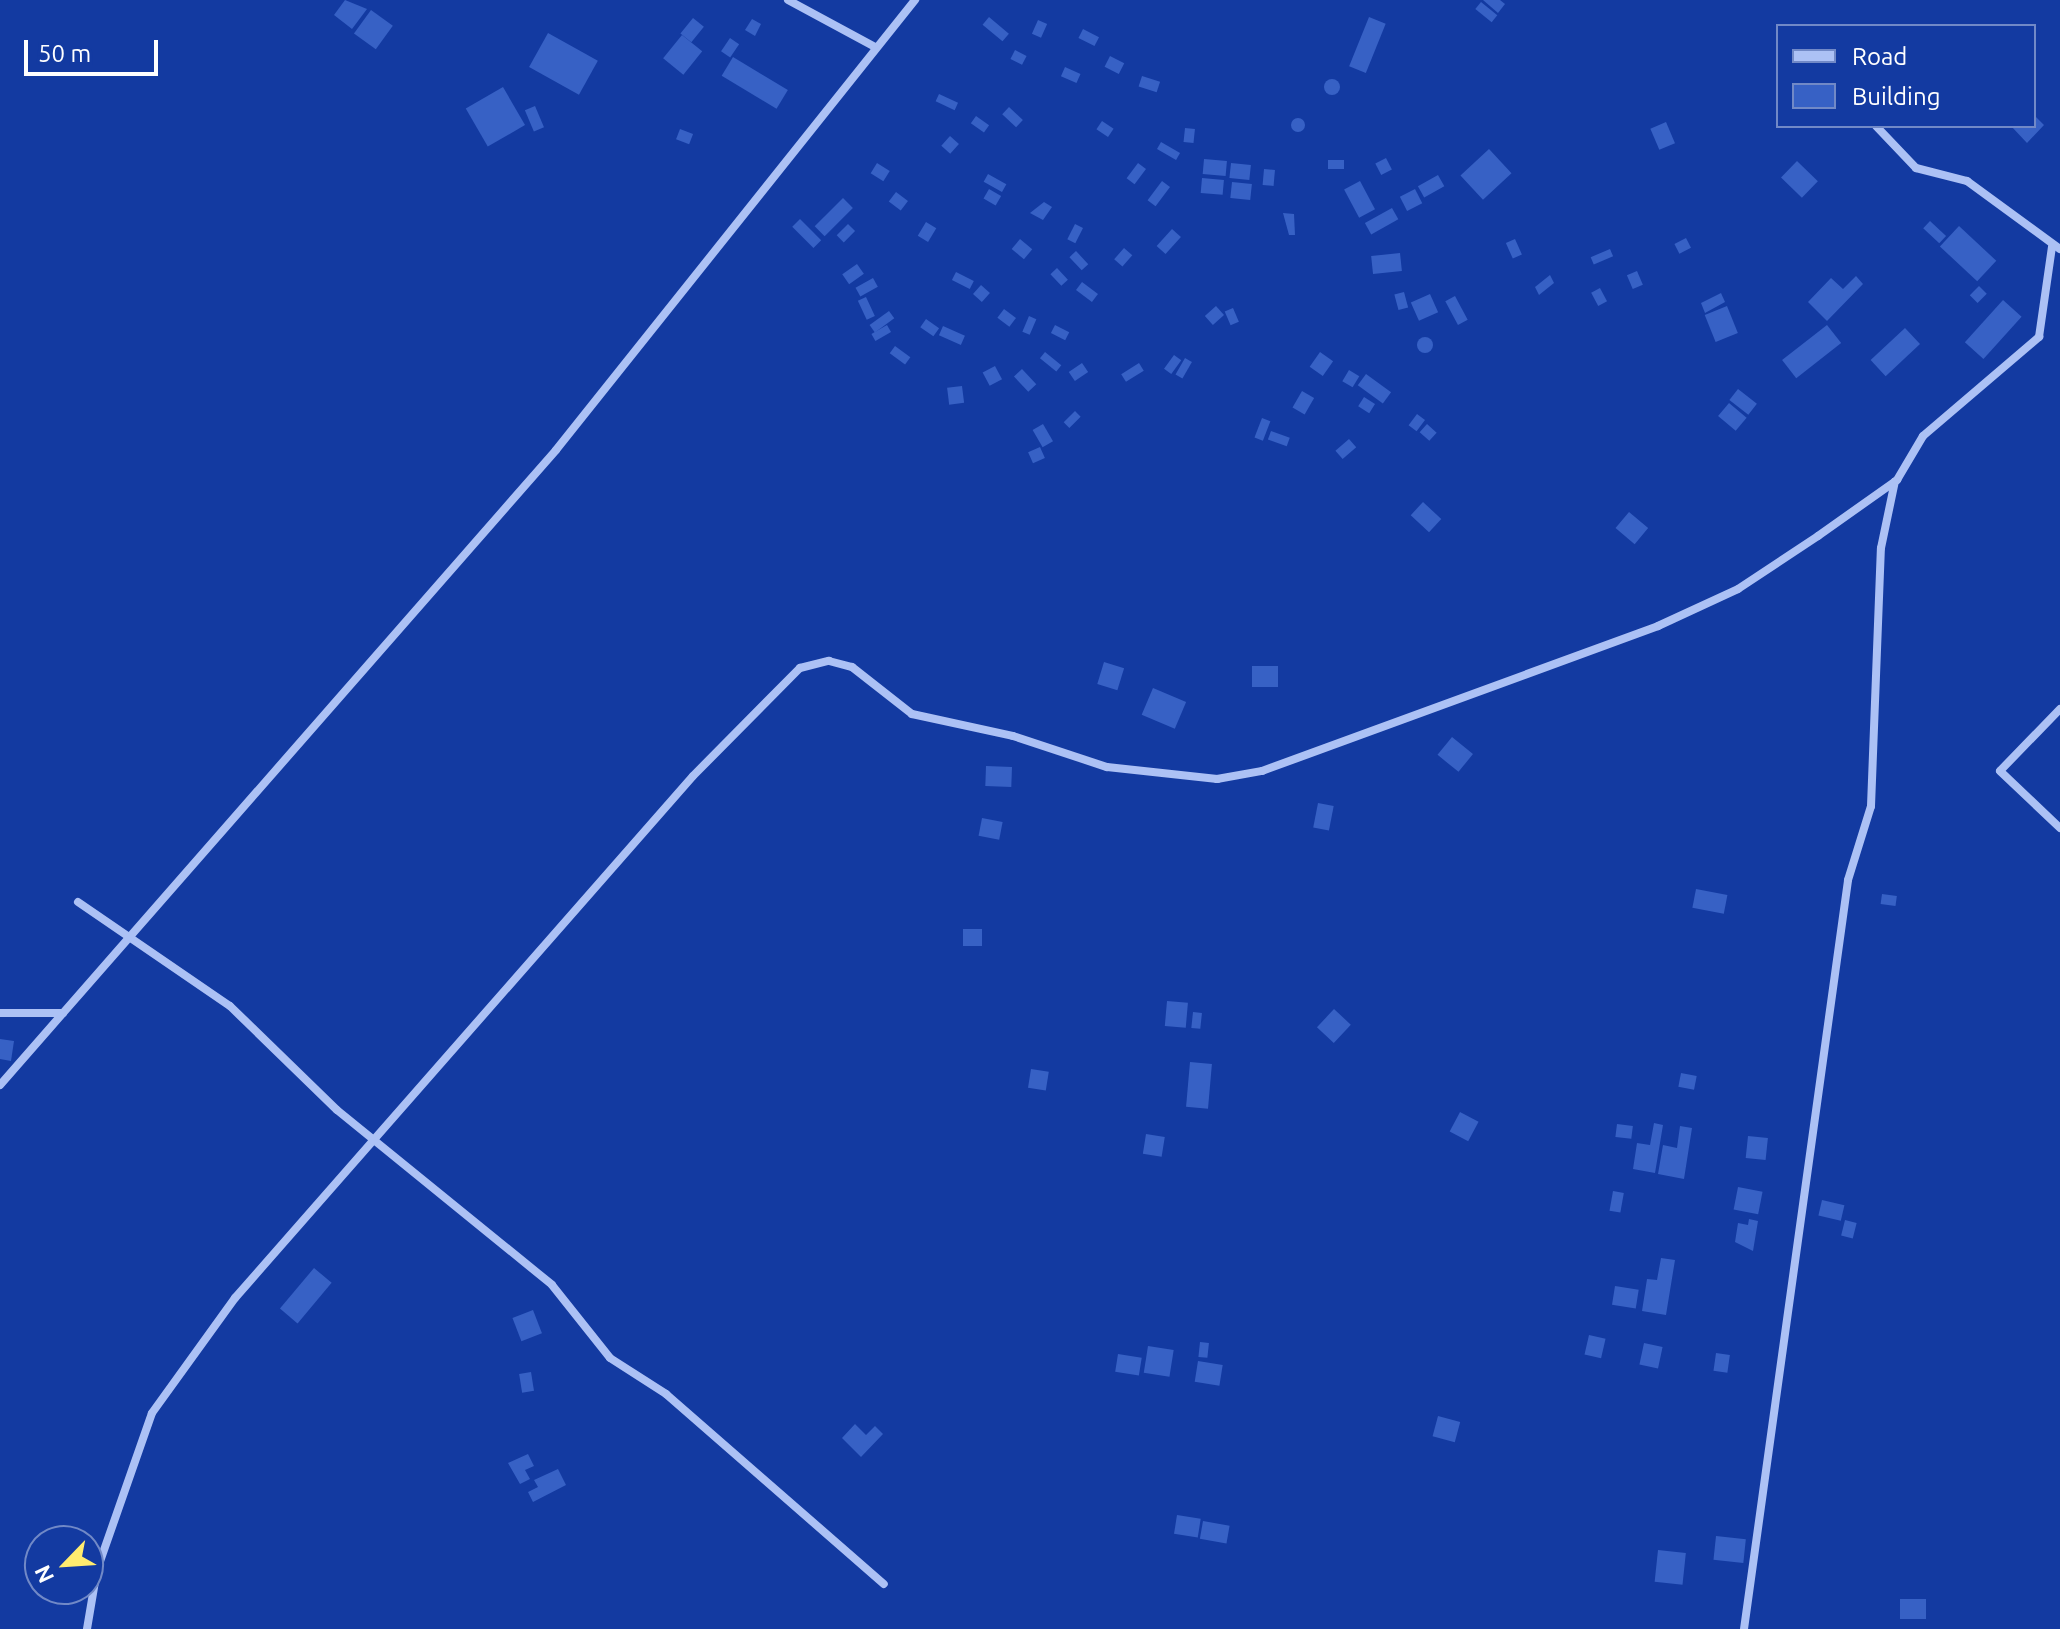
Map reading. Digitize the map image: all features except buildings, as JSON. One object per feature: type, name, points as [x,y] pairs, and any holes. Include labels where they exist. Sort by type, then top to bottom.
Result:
[{"type":"street","points":[[788,0],[875,47]]},
{"type":"street","points":[[0,1085],[556,450],[915,0]]},
{"type":"street","points":[[1744,1629],[1848,880],[1871,806],[1881,548],[1895,481],[1923,436],[2039,337],[2056,248],[1967,181],[1916,168],[1878,128]]},
{"type":"street","points":[[87,1629],[97,1570],[152,1413],[235,1298],[693,776],[800,668],[829,661],[852,667],[912,714],[1013,736],[1107,767],[1217,779],[1262,771],[1658,626],[1738,589],[1895,481]]},
{"type":"street","points":[[2060,709],[2000,771],[2060,828]]},
{"type":"street","points":[[78,902],[230,1006],[375,1142],[552,1285],[610,1358],[666,1394],[884,1584]]},
{"type":"street","points":[[0,1013],[63,1013]]}]
